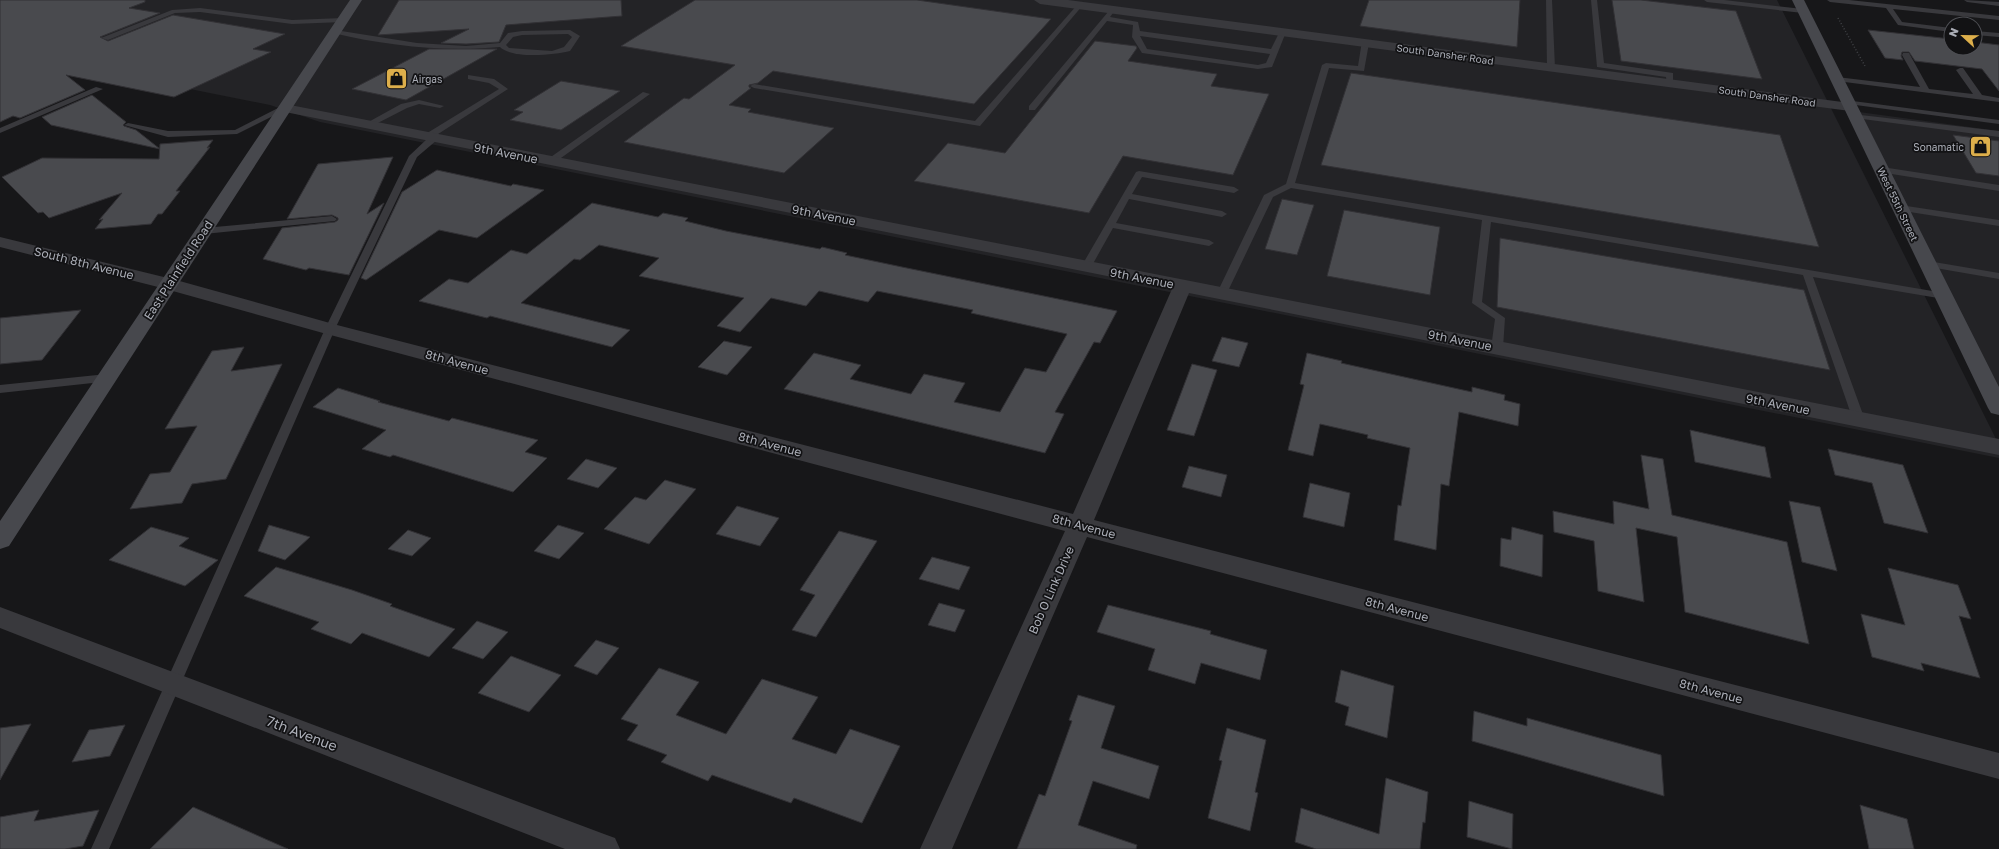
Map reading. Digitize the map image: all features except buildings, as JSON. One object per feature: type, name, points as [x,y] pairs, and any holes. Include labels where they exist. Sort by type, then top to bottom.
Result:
[{"type":"main road","name":"East Plainfield Road","points":[[0,540],[356,0]]},
{"type":"main road","name":"West 55th Street","points":[[1800,6],[1999,408]]},
{"type":"street","name":"South Dansher Road","points":[[1040,0],[1080,5],[1109,14],[1282,32],[1851,108]]},
{"type":"street","name":"9th Avenue","points":[[285,108],[430,138],[1999,447]]},
{"type":"street","name":"South 8th Avenue","points":[[0,242],[169,284]]},
{"type":"street","name":"8th Avenue","points":[[169,284],[330,329],[1999,766]]},
{"type":"street","name":"Bob O Link Drive","points":[[936,849],[1080,525],[1183,286]]},
{"type":"street","name":"7th Avenue","points":[[0,617],[604,849]]},
{"type":"lane","points":[[1549,0],[1551,68]]},
{"type":"lane","points":[[1594,0],[1600,65],[1670,75],[1670,83]]},
{"type":"lane","points":[[1706,0],[1800,6]]},
{"type":"lane","points":[[1830,0],[1999,18]]},
{"type":"lane","points":[[1967,0],[1999,4]]},
{"type":"lane","points":[[754,86],[977,124],[1080,5]]},
{"type":"lane","points":[[1888,6],[1900,24],[1943,29]]},
{"type":"lane","points":[[105,38],[174,11],[200,10],[292,22],[339,26],[417,45],[466,48],[502,45],[511,36],[522,33],[570,32],[576,36],[567,49],[552,53],[507,50],[502,45]]},
{"type":"lane","points":[[1032,108],[1109,14],[1136,23],[1136,37],[1145,51],[1250,66],[1269,65],[1282,32]]},
{"type":"lane","points":[[1136,33],[1274,52]]},
{"type":"lane","points":[[1983,34],[1999,35]]},
{"type":"lane","points":[[1290,186],[1326,65],[1361,69],[1365,43]]},
{"type":"lane","points":[[1906,54],[1926,91]]},
{"type":"lane","points":[[1960,70],[1980,98]]},
{"type":"lane","points":[[100,849],[330,329],[413,156],[430,138],[504,89],[491,81],[471,77]]},
{"type":"lane","points":[[1837,79],[1999,100]]},
{"type":"lane","points":[[0,131],[99,89]]},
{"type":"lane","points":[[551,161],[646,94]]},
{"type":"lane","points":[[367,125],[404,106],[419,102],[440,106]]},
{"type":"lane","points":[[128,125],[168,134],[237,132],[251,122],[285,108]]},
{"type":"lane","points":[[1851,108],[1999,122]]},
{"type":"lane","points":[[1851,108],[1999,134]]},
{"type":"lane","points":[[1882,170],[1999,188]]},
{"type":"lane","points":[[1086,267],[1139,174],[1234,190]]},
{"type":"lane","points":[[1222,293],[1269,195],[1290,186],[1944,296]]},
{"type":"lane","points":[[1126,196],[1222,214]]},
{"type":"lane","points":[[1900,208],[1999,224]]},
{"type":"lane","points":[[204,230],[332,219]]},
{"type":"lane","points":[[1488,219],[1477,303],[1500,318],[1497,348]]},
{"type":"lane","points":[[1110,225],[1209,243]]},
{"type":"lane","points":[[1928,264],[1999,276]]},
{"type":"lane","points":[[1807,273],[1859,420]]},
{"type":"lane","points":[[0,389],[107,378]]},
{"type":"path","points":[[1838,17],[1875,84]]},
{"type":"shaded area","points":[[0,0],[1777,0],[1999,445],[1999,458],[320,122],[270,105],[0,51]]},
{"type":"shaded area","points":[[1859,112],[1999,131],[1999,394]]},
{"type":"place","name":"Airgas","points":[[396,79]]},
{"type":"place","name":"Sonamatic","points":[[1980,147]]}]
